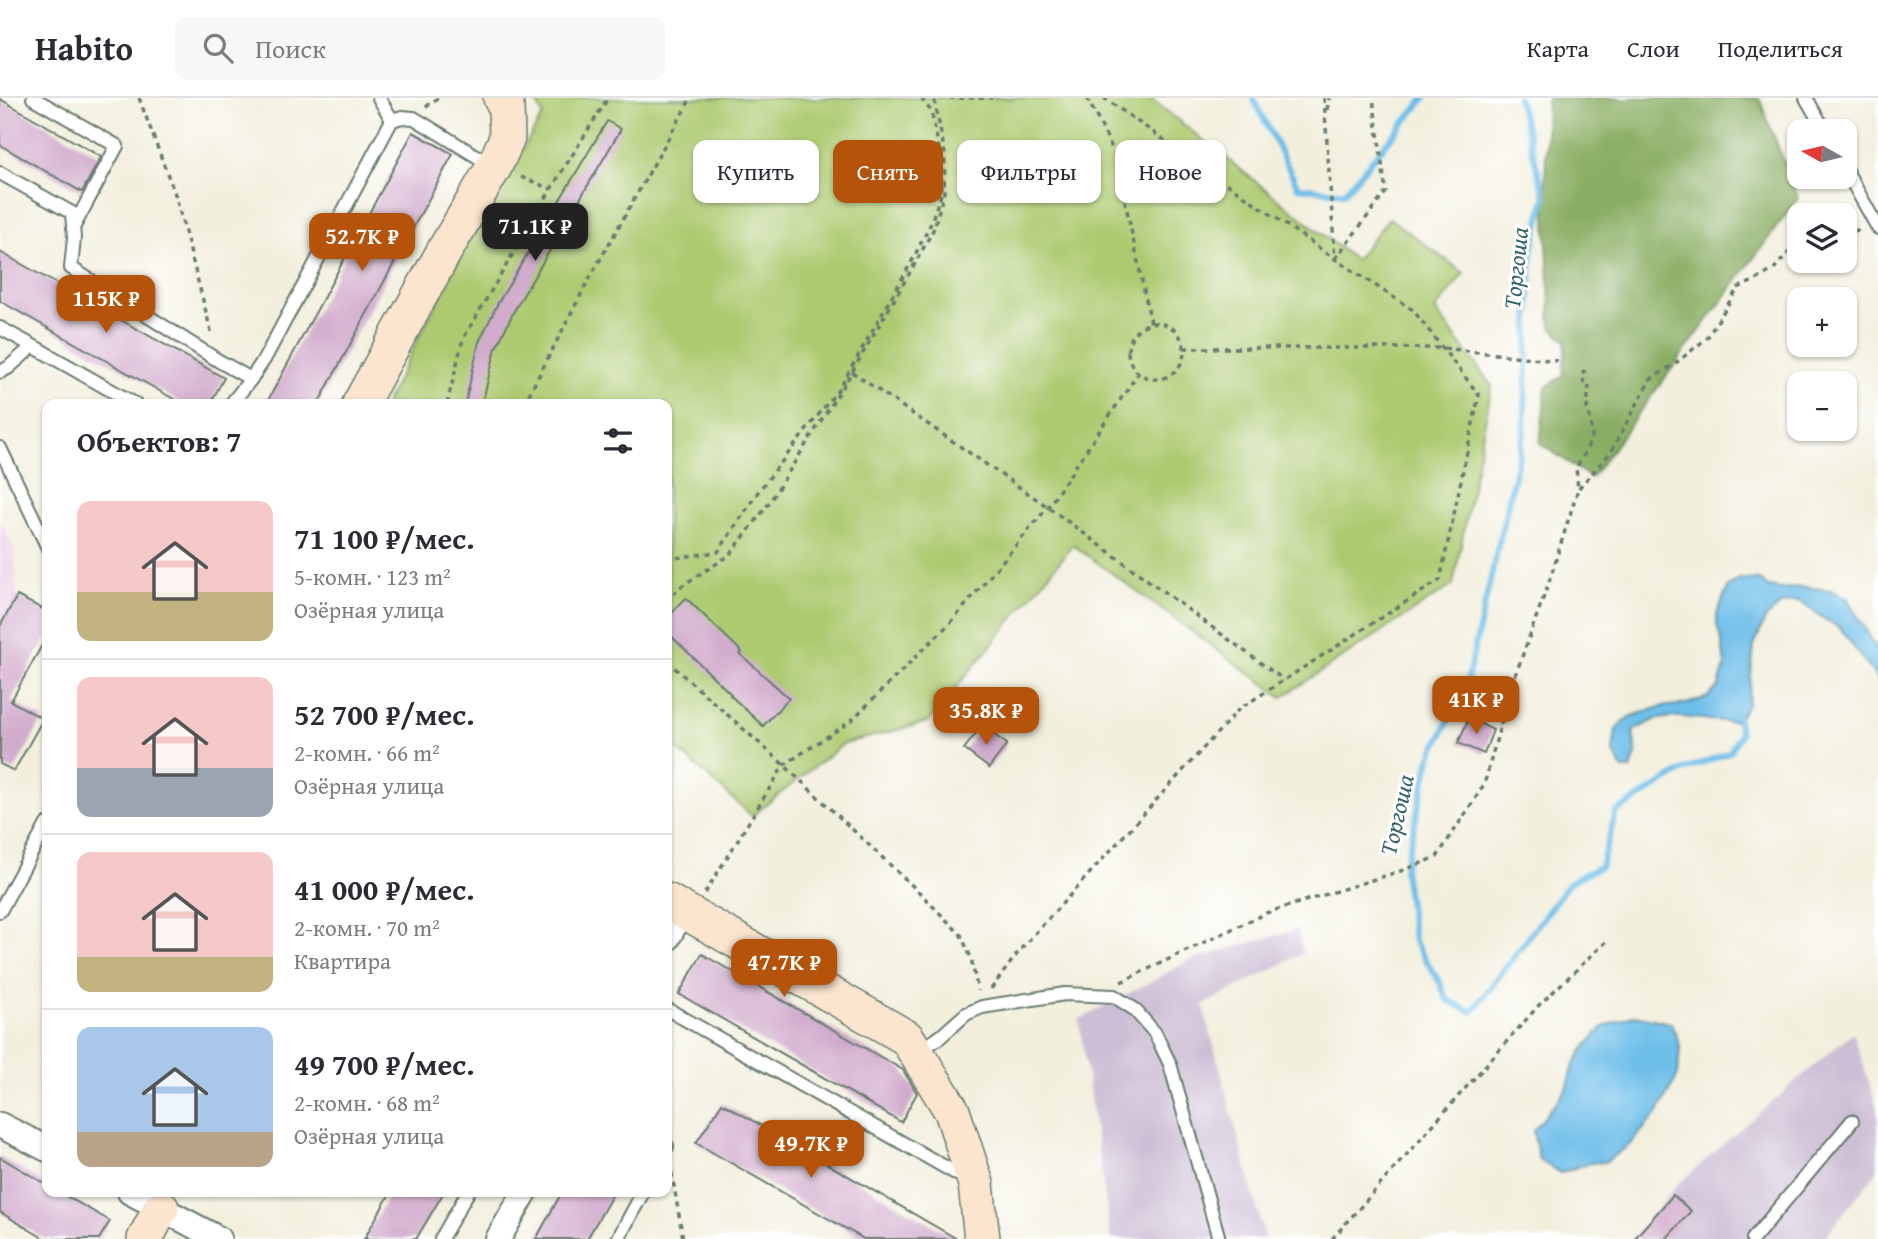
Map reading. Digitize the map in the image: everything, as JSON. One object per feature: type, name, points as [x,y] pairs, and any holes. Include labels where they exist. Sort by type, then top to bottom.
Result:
[{"type":"street","points":[[363,399],[494,167],[507,138],[506,106],[501,98]]},
{"type":"street","points":[[679,913],[907,1038],[952,1111],[976,1184],[982,1239]]},
{"type":"street","points":[[0,1125],[42,1146]]},
{"type":"street","points":[[140,1197],[219,1239]]},
{"type":"street","points":[[498,1239],[522,1197]]},
{"type":"street","points":[[145,1239],[161,1208]]},
{"type":"lane","points":[[33,98],[117,146],[73,228]]},
{"type":"lane","points":[[379,98],[392,120]]},
{"type":"lane","points":[[1807,98],[1818,119]]},
{"type":"lane","points":[[235,399],[271,346],[392,120],[414,118],[494,167]]},
{"type":"lane","points":[[0,173],[72,213],[74,238],[71,268],[251,379]]},
{"type":"lane","points":[[1856,189],[1878,228]]},
{"type":"lane","points":[[0,328],[126,399]]},
{"type":"lane","points":[[0,372],[33,346]]},
{"type":"lane","points":[[0,448],[42,536]]},
{"type":"lane","points":[[0,911],[42,833]]},
{"type":"lane","points":[[916,1053],[940,1037],[966,1014],[982,1007],[1065,994],[1114,996],[1134,1009],[1155,1033],[1170,1064],[1219,1239]]},
{"type":"lane","points":[[672,1012],[976,1184]]},
{"type":"lane","points":[[1753,1239],[1852,1121]]},
{"type":"lane","points":[[441,1239],[465,1197]]},
{"type":"lane","points":[[618,1239],[640,1197]]},
{"type":"path","points":[[139,98],[176,197],[219,361]]},
{"type":"path","points":[[448,399],[463,339],[608,98]]},
{"type":"path","points":[[527,399],[587,283],[691,98]]},
{"type":"path","points":[[672,558],[718,552],[758,492],[841,386],[912,261],[930,225],[941,194],[940,153],[931,111],[921,98]]},
{"type":"path","points":[[672,596],[680,587],[730,555],[767,506],[852,372],[934,228],[944,192],[945,154],[936,98],[992,98]]},
{"type":"path","points":[[1087,98],[1115,155],[1151,323]]},
{"type":"path","points":[[995,982],[1020,950],[1239,709],[1440,580],[1479,396],[1413,310],[1104,98]]},
{"type":"path","points":[[1327,98],[1335,259]]},
{"type":"path","points":[[1335,259],[1386,192],[1372,99]]},
{"type":"path","points":[[494,167],[551,189]]},
{"type":"path","points":[[1578,489],[1611,452],[1650,380],[1707,338],[1738,288],[1773,270],[1787,254]]},
{"type":"path","points":[[1151,323],[1160,323],[1176,331],[1184,348],[1179,366],[1165,377],[1147,377],[1132,366],[1129,357],[1128,348],[1135,332],[1151,323]]},
{"type":"path","points":[[1184,348],[1443,348],[1557,361]]},
{"type":"path","points":[[1097,994],[1266,914],[1437,857],[1484,785],[1510,690],[1549,582],[1578,489],[1576,468],[1591,436],[1587,409],[1589,384],[1582,380],[1585,370]]},
{"type":"path","points":[[852,372],[1048,507],[1284,680]]},
{"type":"path","points":[[679,913],[784,765],[851,722],[953,620],[1048,507],[1139,372]]},
{"type":"path","points":[[672,665],[784,765],[961,935],[971,958],[982,1007]]},
{"type":"path","points":[[1332,1239],[1539,1005],[1606,942]]},
{"type":"path","points":[[672,1176],[683,1239]]},
{"type":"shaded area","points":[[0,521],[15,549],[17,596],[0,626]]},
{"type":"shaded area","points":[[1298,929],[1303,953],[1203,1005],[1265,1239],[1111,1239],[1079,1020],[1191,960]]},
{"type":"shaded area","points":[[1853,1032],[1878,1111],[1878,1170],[1823,1239],[1631,1239],[1680,1182]]},
{"type":"green space","points":[[534,98],[1150,98],[1203,140],[1115,140],[1115,203],[1226,203],[1226,158],[1355,260],[1389,218],[1464,273],[1435,310],[1492,386],[1453,585],[1282,697],[1073,545],[928,722],[843,744],[752,816],[672,744],[672,399],[388,399],[465,247],[543,115]]},
{"type":"green space","points":[[1547,98],[1759,98],[1787,170],[1787,189],[1794,189],[1798,198],[1794,203],[1787,203],[1787,213],[1591,478],[1540,443],[1546,387],[1563,376],[1566,341],[1551,327],[1545,197]]},
{"type":"water","points":[[1739,579],[1760,580],[1768,587],[1781,589],[1804,587],[1830,590],[1847,598],[1878,651],[1878,680],[1840,628],[1799,601],[1782,604],[1766,617],[1754,646],[1748,703],[1738,721],[1669,717],[1652,721],[1633,731],[1636,754],[1631,769],[1622,769],[1613,751],[1616,730],[1629,717],[1708,697],[1719,686],[1725,666],[1717,614],[1728,587]]},
{"type":"water","points":[[1635,1015],[1671,1023],[1680,1045],[1678,1075],[1657,1114],[1628,1146],[1605,1162],[1588,1163],[1561,1173],[1539,1160],[1533,1131],[1567,1089],[1574,1065],[1603,1027]]},
{"type":"building","points":[[0,99],[101,157],[82,192],[0,145]]},
{"type":"building","points":[[607,121],[621,129],[514,311],[496,348],[483,399],[466,399],[479,342],[498,303]]},
{"type":"building","points":[[413,132],[453,154],[321,399],[269,399]]},
{"type":"building","points":[[0,252],[224,378],[213,399],[174,399],[0,301]]},
{"type":"building","points":[[17,596],[42,608],[42,645],[11,701],[42,721],[14,771],[0,764],[0,626]]},
{"type":"building","points":[[686,598],[742,652],[740,654],[789,698],[763,726],[672,637],[672,613]]},
{"type":"building","points":[[1469,718],[1493,730],[1484,754],[1458,743]]},
{"type":"building","points":[[982,726],[1007,744],[989,768],[964,749]]},
{"type":"building","points":[[702,954],[903,1070],[917,1093],[901,1122],[679,994]]},
{"type":"building","points":[[722,1103],[957,1239],[864,1239],[696,1143]]},
{"type":"building","points":[[0,1157],[42,1182],[42,1197],[68,1197],[110,1221],[99,1239],[45,1239],[0,1212]]},
{"type":"building","points":[[1673,1195],[1691,1211],[1666,1239],[1634,1239]]},
{"type":"building","points":[[388,1197],[441,1197],[416,1239],[364,1239]]},
{"type":"building","points":[[559,1197],[611,1197],[587,1239],[536,1239]]},
{"type":"waterway","name":"Торгоша","points":[[1253,98],[1298,187],[1344,193],[1425,98]]},
{"type":"waterway","name":"Торгоша","points":[[1518,98],[1545,197],[1532,252],[1524,433],[1466,686],[1430,758],[1404,870],[1414,941],[1439,981],[1447,1000],[1472,1012],[1570,882],[1601,866],[1616,812],[1682,771],[1730,752],[1740,734],[1737,713]]}]
